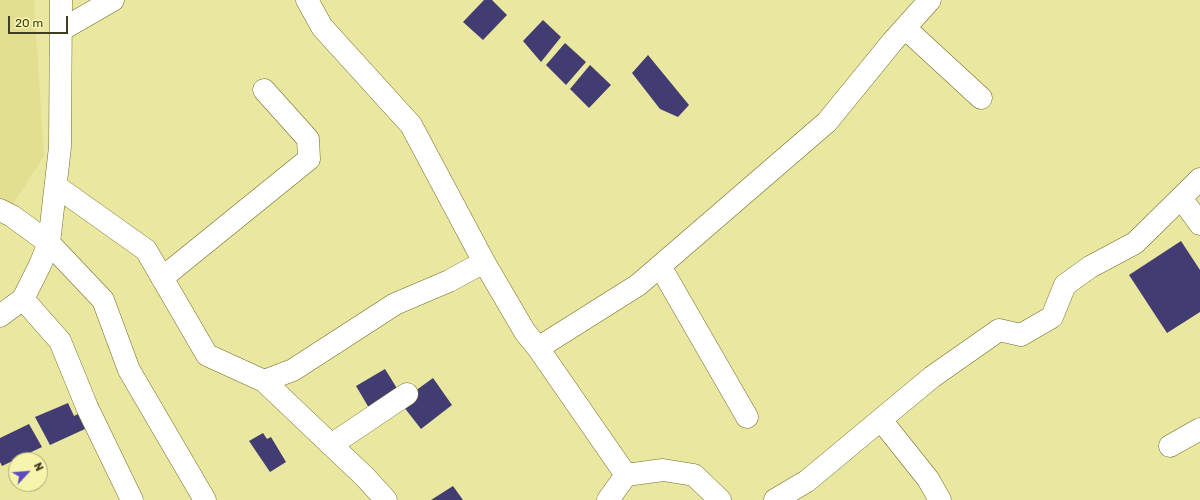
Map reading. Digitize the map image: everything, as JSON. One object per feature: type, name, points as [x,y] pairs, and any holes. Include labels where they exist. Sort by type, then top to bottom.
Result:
[{"type":"street","points":[[0,316],[23,299],[49,243],[60,147],[61,0]]},
{"type":"street","points":[[61,30],[113,0]]},
{"type":"street","points":[[307,0],[322,27],[411,125],[484,262],[525,332],[538,348],[626,475]]},
{"type":"street","points":[[538,348],[638,285],[827,122],[930,0]]},
{"type":"street","points":[[905,28],[981,98]]},
{"type":"street","points":[[162,278],[309,159],[308,139],[264,90]]},
{"type":"street","points":[[775,500],[807,481],[932,376],[999,330],[1020,335],[1052,317],[1065,285],[1090,267],[1135,243],[1200,179]]},
{"type":"street","points":[[56,186],[146,250],[207,355],[264,381],[365,477],[386,500]]},
{"type":"street","points":[[1181,198],[1200,224]]},
{"type":"street","points":[[0,210],[12,216],[49,243],[103,300],[129,370],[205,500]]},
{"type":"street","points":[[264,381],[293,370],[395,304],[449,281],[484,262]]},
{"type":"street","points":[[660,266],[747,417]]},
{"type":"street","points":[[23,299],[60,341],[87,407],[132,500]]},
{"type":"street","points":[[332,445],[407,394]]},
{"type":"street","points":[[881,420],[928,479],[940,500]]},
{"type":"street","points":[[1170,446],[1200,429]]},
{"type":"street","points":[[608,500],[626,475],[663,470],[694,475],[720,500]]},
{"type":"shaded area","points":[[0,0],[34,0],[44,156],[0,224]]},
{"type":"building","points":[[484,0],[492,0],[507,15],[483,40],[463,22]]},
{"type":"building","points":[[543,20],[561,37],[541,62],[523,41]]},
{"type":"building","points":[[565,43],[586,62],[566,85],[546,65]]},
{"type":"building","points":[[648,55],[689,105],[678,117],[660,109],[632,73]]},
{"type":"building","points":[[590,65],[611,85],[589,108],[570,89]]},
{"type":"building","points":[[1181,241],[1200,270],[1200,312],[1167,333],[1129,275]]},
{"type":"building","points":[[385,369],[398,390],[369,408],[356,386]]},
{"type":"building","points":[[433,378],[452,405],[421,429],[400,402]]},
{"type":"building","points":[[68,403],[74,416],[78,414],[85,429],[50,445],[35,417]]},
{"type":"building","points":[[29,424],[42,447],[31,452],[8,452],[8,463],[2,466],[0,462],[0,438]]},
{"type":"building","points":[[263,433],[267,439],[271,437],[286,462],[270,472],[249,441]]},
{"type":"building","points":[[453,486],[463,500],[431,500]]}]
